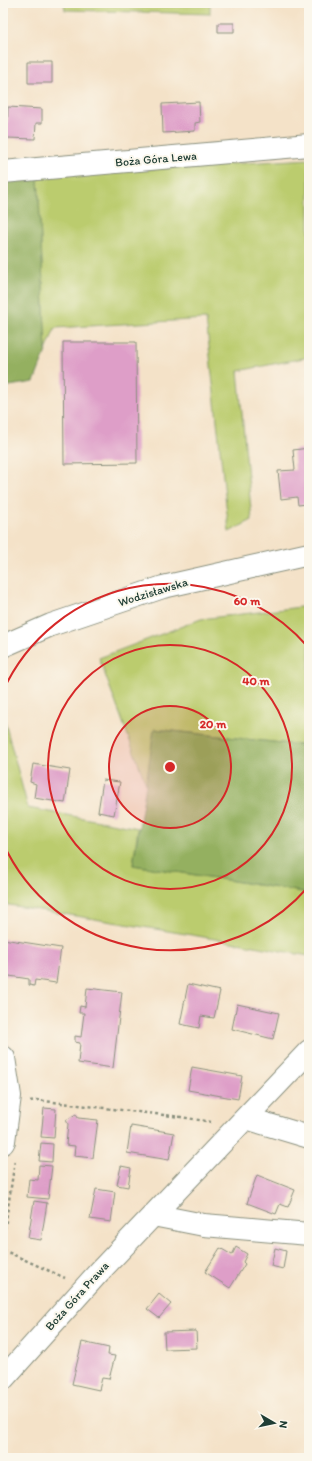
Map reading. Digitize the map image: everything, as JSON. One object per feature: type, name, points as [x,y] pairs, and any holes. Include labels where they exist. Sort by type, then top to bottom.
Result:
[{"type":"street","name":"Boża Góra Lewa","points":[[3,172],[309,145]]},
{"type":"street","name":"Wodzisławska","points":[[3,646],[51,625],[162,587],[309,554]]},
{"type":"street","name":"Boża Góra Prawa","points":[[3,1379],[99,1272],[309,1051]]},
{"type":"street","points":[[3,1057],[10,1096],[4,1142]]},
{"type":"street","points":[[242,1122],[309,1137]]},
{"type":"street","points":[[153,1215],[204,1225],[309,1234]]},
{"type":"path","points":[[29,1101],[36,1100],[181,1117],[242,1122]]},
{"type":"path","points":[[3,1241],[16,1152],[4,1142]]},
{"type":"path","points":[[3,1250],[68,1279]]},
{"type":"green space","points":[[64,3],[210,3],[210,14],[65,10]]},
{"type":"green space","points":[[309,159],[309,357],[238,371],[252,520],[229,532],[206,319],[55,328],[46,351],[38,176]]},
{"type":"green space","points":[[38,176],[46,351],[34,382],[3,387],[3,178]]},
{"type":"green space","points":[[309,606],[309,746],[155,729],[147,787],[99,658],[201,619]]},
{"type":"green space","points":[[3,715],[28,808],[138,828],[133,865],[309,893],[309,956],[3,904]]},
{"type":"green space","points":[[154,729],[309,746],[309,893],[133,865]]},
{"type":"building","points":[[218,23],[234,23],[234,32],[218,32]]},
{"type":"building","points":[[28,62],[52,62],[52,83],[28,83]]},
{"type":"building","points":[[3,67],[5,67],[5,78],[3,78]]},
{"type":"building","points":[[199,102],[200,122],[195,123],[195,131],[163,133],[162,104]]},
{"type":"building","points":[[8,107],[42,109],[42,123],[36,123],[35,139],[7,138]]},
{"type":"building","points":[[63,342],[136,342],[137,463],[64,464]]},
{"type":"building","points":[[309,448],[309,496],[306,497],[307,504],[298,505],[297,497],[281,499],[278,471],[295,470],[293,450]]},
{"type":"building","points":[[33,764],[70,770],[65,803],[34,798],[36,784],[30,782]]},
{"type":"building","points":[[103,780],[120,782],[114,815],[98,812]]},
{"type":"building","points":[[3,939],[61,948],[56,983],[35,980],[34,986],[29,985],[29,979],[3,975]]},
{"type":"building","points":[[188,984],[220,991],[214,1018],[201,1016],[199,1028],[180,1024]]},
{"type":"building","points":[[87,988],[122,992],[113,1068],[78,1063],[80,1043],[75,1042],[75,1036],[81,1037],[84,1013],[79,1013],[80,1006],[85,1007]]},
{"type":"building","points":[[237,1004],[279,1013],[273,1039],[232,1029]]},
{"type":"building","points":[[192,1067],[242,1076],[238,1099],[188,1090]]},
{"type":"building","points":[[44,1108],[56,1109],[54,1138],[41,1137]]},
{"type":"building","points":[[76,1114],[78,1118],[98,1120],[93,1158],[74,1156],[75,1146],[66,1145],[68,1124],[66,1120]]},
{"type":"building","points":[[131,1126],[174,1133],[169,1160],[127,1153]]},
{"type":"building","points":[[41,1143],[53,1144],[52,1162],[39,1161]]},
{"type":"building","points":[[39,1165],[52,1166],[48,1199],[27,1197],[29,1179],[38,1180]]},
{"type":"building","points":[[121,1166],[131,1168],[128,1187],[117,1185]]},
{"type":"building","points":[[257,1175],[295,1190],[288,1207],[280,1204],[276,1214],[247,1203]]},
{"type":"building","points":[[96,1189],[115,1192],[111,1222],[90,1219]]},
{"type":"building","points":[[34,1201],[47,1203],[41,1240],[28,1238]]},
{"type":"building","points":[[236,1247],[247,1254],[243,1262],[245,1264],[230,1288],[205,1272],[220,1248],[232,1255]]},
{"type":"building","points":[[275,1248],[286,1251],[283,1269],[271,1266]]},
{"type":"building","points":[[159,1294],[171,1304],[159,1318],[147,1309]]},
{"type":"building","points":[[196,1331],[197,1348],[165,1349],[164,1332]]},
{"type":"building","points":[[82,1342],[109,1348],[108,1355],[115,1356],[109,1379],[102,1378],[99,1390],[72,1384]]}]
